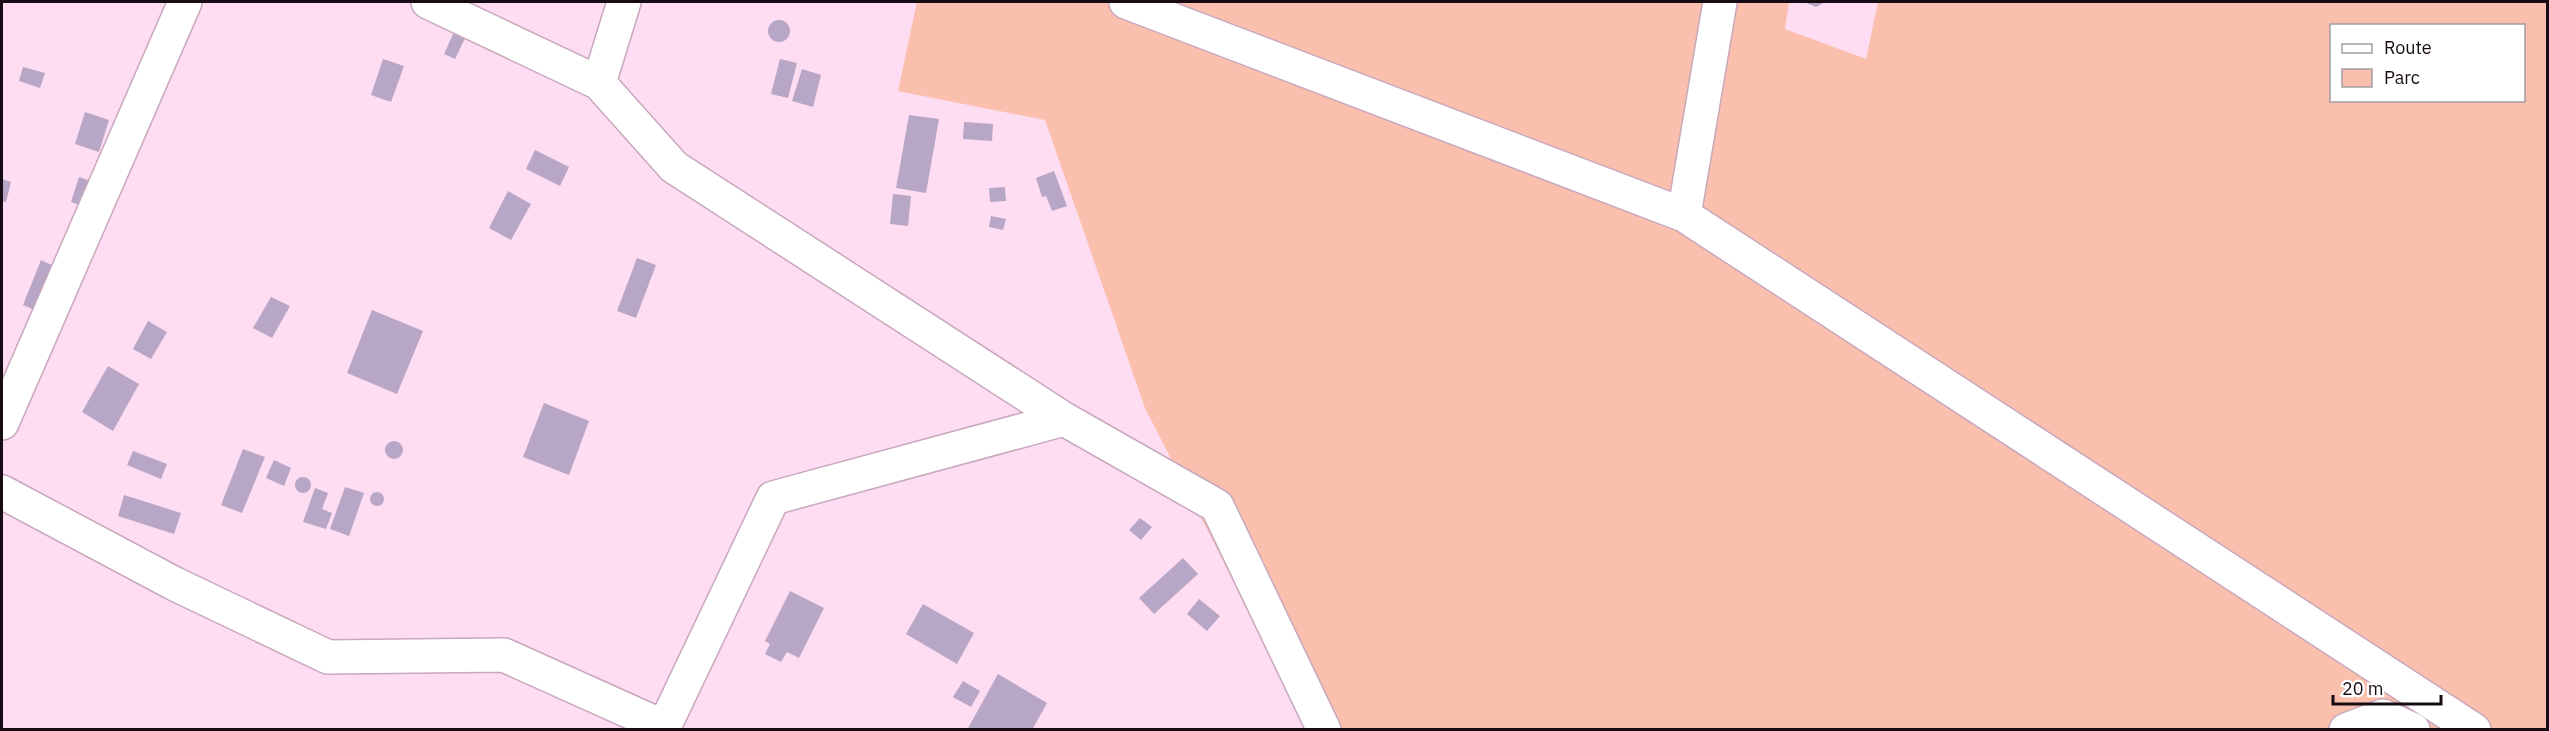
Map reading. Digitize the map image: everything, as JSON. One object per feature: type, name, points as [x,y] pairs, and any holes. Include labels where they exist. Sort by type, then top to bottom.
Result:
[{"type":"street","points":[[2,423],[185,2]]},
{"type":"street","points":[[428,2],[599,83],[674,167],[1064,419],[1217,506],[1324,729]]},
{"type":"street","points":[[599,83],[624,2]]},
{"type":"street","points":[[1126,2],[1684,215],[2474,729]]},
{"type":"street","points":[[1684,215],[1720,2]]},
{"type":"street","points":[[2,492],[175,584],[328,657],[504,655],[664,727],[773,498],[1064,419]]},
{"type":"street","points":[[2346,729],[2383,717],[2413,729]]},
{"type":"green space","points":[[917,2],[1789,2],[1785,29],[1866,59],[1878,2],[2547,2],[2547,729],[1309,729],[1145,408],[1045,120],[898,91]]},
{"type":"building","points":[[1804,2],[1825,2],[1816,7]]},
{"type":"building","points":[[779,20],[787,23],[790,31],[787,39],[779,42],[771,39],[768,31],[771,23]]},
{"type":"building","points":[[454,32],[465,38],[455,59],[444,54]]},
{"type":"building","points":[[383,59],[404,66],[391,102],[371,95]]},
{"type":"building","points":[[780,59],[797,63],[788,98],[771,94]]},
{"type":"building","points":[[23,67],[45,73],[40,88],[19,81]]},
{"type":"building","points":[[802,69],[821,75],[813,107],[792,101]]},
{"type":"building","points":[[85,112],[109,120],[99,152],[75,144]]},
{"type":"building","points":[[909,115],[939,119],[926,193],[896,188]]},
{"type":"building","points":[[964,122],[993,124],[992,141],[963,139]]},
{"type":"building","points":[[535,150],[569,167],[560,186],[526,169]]},
{"type":"building","points":[[1054,171],[1067,206],[1052,211],[1046,196],[1042,197],[1036,178]]},
{"type":"building","points":[[79,177],[93,182],[85,207],[71,202]]},
{"type":"building","points":[[2,179],[11,182],[6,202],[2,201]]},
{"type":"building","points":[[1005,187],[1006,201],[990,202],[989,188]]},
{"type":"building","points":[[508,191],[531,204],[511,240],[489,228]]},
{"type":"building","points":[[893,194],[911,196],[908,226],[890,224]]},
{"type":"building","points":[[991,216],[1006,219],[1003,230],[989,227]]},
{"type":"building","points":[[637,258],[656,265],[636,318],[617,311]]},
{"type":"building","points":[[41,260],[56,267],[37,311],[23,305]]},
{"type":"building","points":[[271,297],[290,306],[272,338],[253,328]]},
{"type":"building","points":[[372,310],[423,331],[397,394],[347,373]]},
{"type":"building","points":[[148,321],[167,332],[151,359],[133,349]]},
{"type":"building","points":[[108,366],[139,384],[113,431],[82,412]]},
{"type":"building","points":[[544,403],[589,421],[569,475],[523,457]]},
{"type":"building","points":[[394,441],[400,444],[403,450],[400,456],[394,459],[388,456],[385,450],[388,444]]},
{"type":"building","points":[[243,449],[265,457],[242,513],[221,505]]},
{"type":"building","points":[[133,451],[167,464],[161,479],[127,465]]},
{"type":"building","points":[[274,460],[291,468],[284,486],[266,478]]},
{"type":"building","points":[[303,477],[309,479],[311,485],[309,491],[303,493],[297,491],[295,485],[297,479]]},
{"type":"building","points":[[345,487],[364,493],[349,536],[330,529]]},
{"type":"building","points":[[315,488],[328,493],[322,509],[332,513],[326,529],[303,522]]},
{"type":"building","points":[[374,492],[380,492],[384,499],[380,506],[374,506],[370,502],[370,496]]},
{"type":"building","points":[[124,495],[181,513],[174,534],[118,516]]},
{"type":"building","points":[[1140,518],[1152,527],[1141,540],[1129,530]]},
{"type":"building","points":[[1183,558],[1198,574],[1154,614],[1139,598]]},
{"type":"building","points":[[790,591],[824,608],[799,658],[787,652],[781,662],[765,654],[770,644],[765,641]]},
{"type":"building","points":[[1199,599],[1220,616],[1207,631],[1187,614]]},
{"type":"building","points":[[923,604],[974,633],[957,664],[906,634]]},
{"type":"building","points":[[998,674],[1047,703],[1032,730],[967,730]]},
{"type":"building","points":[[963,681],[980,691],[971,707],[953,697]]}]
